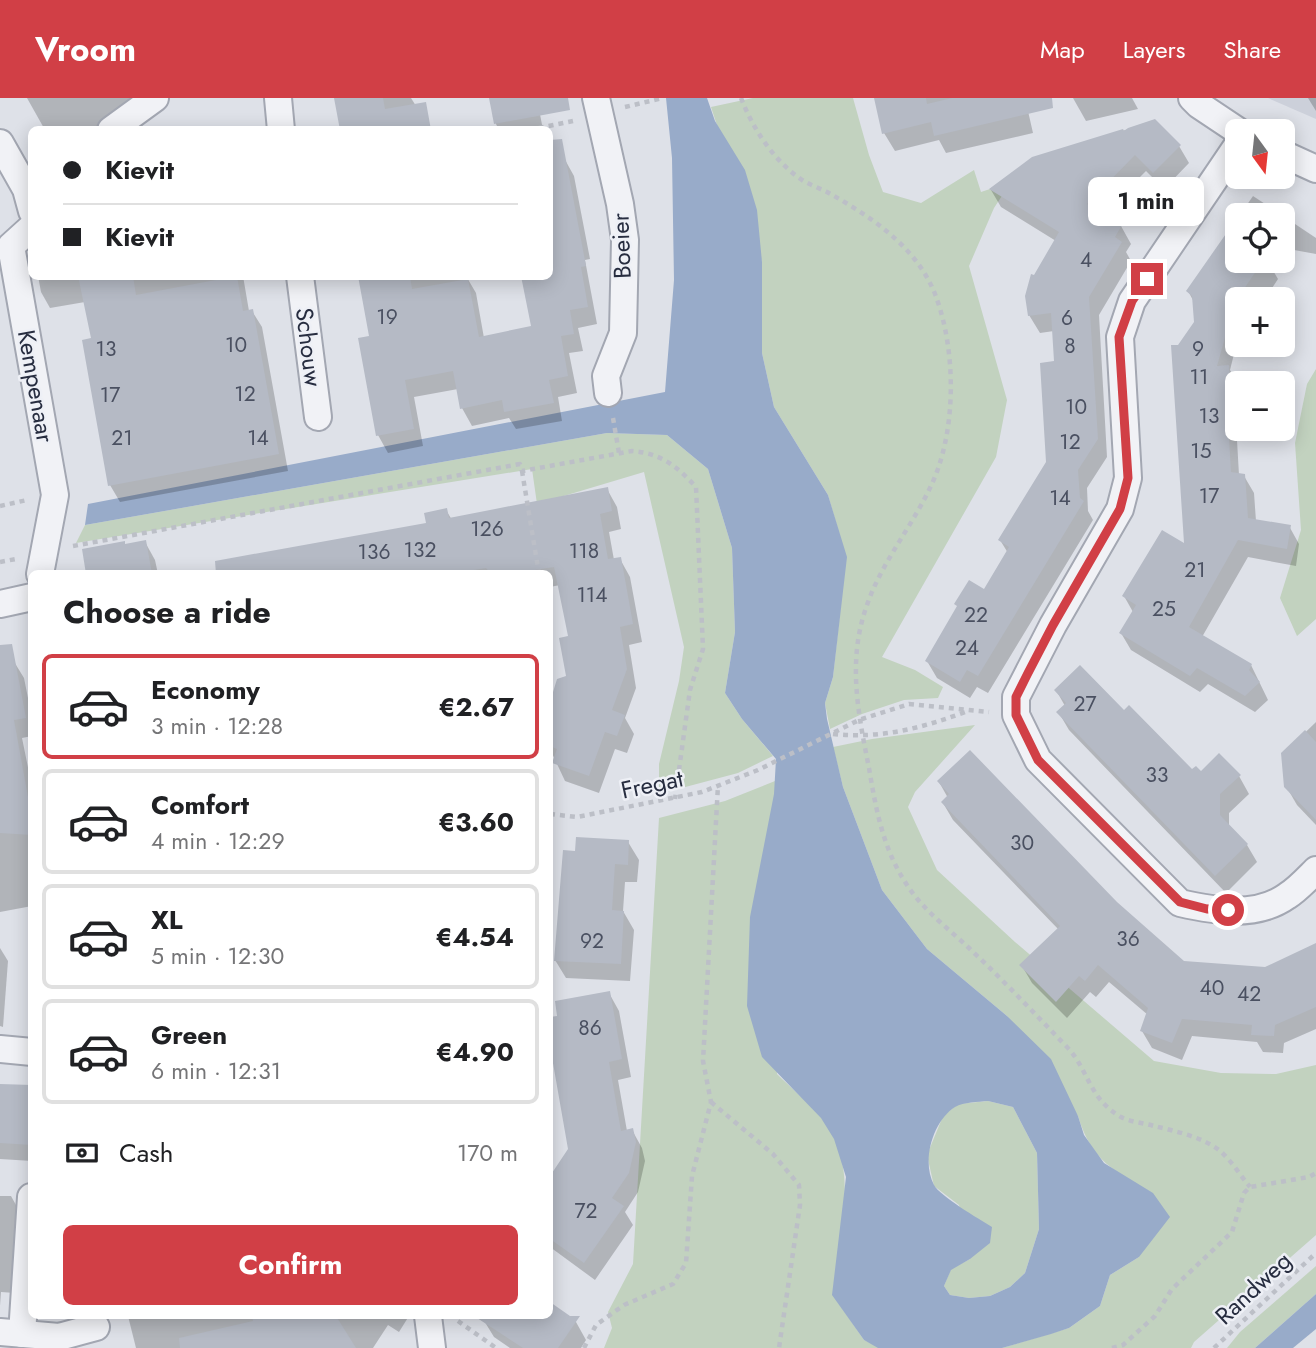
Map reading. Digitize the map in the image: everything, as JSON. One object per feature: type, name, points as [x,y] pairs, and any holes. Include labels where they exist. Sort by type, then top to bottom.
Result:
[{"type":"street","points":[[116,126],[155,98]]},
{"type":"street","points":[[278,98],[281,126]]},
{"type":"street","name":"Boeier","points":[[596,98],[620,204],[625,240],[623,333],[606,376],[608,393]]},
{"type":"street","points":[[1192,98],[1225,122]]},
{"type":"street","points":[[1,148],[28,192]]},
{"type":"street","points":[[1295,159],[1316,169]]},
{"type":"street","points":[[1225,164],[1132,301],[1119,337],[1128,478],[1120,509],[1046,637],[1016,697],[1016,715],[1038,760],[1180,902],[1207,909],[1250,911],[1286,898],[1316,870]]},
{"type":"street","name":"Kempenaar","points":[[28,231],[11,246],[55,495],[41,564]]},
{"type":"street","name":"Schouw","points":[[301,280],[318,417]]},
{"type":"street","points":[[0,604],[28,598]]},
{"type":"street","points":[[0,1049],[28,1052]]},
{"type":"street","points":[[28,1217],[11,1333],[59,1337],[97,1330]]},
{"type":"street","points":[[428,1319],[432,1348]]},
{"type":"path","points":[[646,103],[663,98]]},
{"type":"path","points":[[741,98],[750,121],[774,155],[801,179],[830,194],[899,240],[919,263],[935,295],[948,349],[951,392],[941,458],[931,486],[873,592],[860,631],[855,662],[859,720],[880,832],[892,859],[908,887],[930,912],[1012,988],[1072,1052],[1095,1095],[1122,1118],[1194,1138],[1219,1150],[1250,1187]]},
{"type":"path","points":[[617,441],[619,453]]},
{"type":"path","points":[[522,471],[619,453],[647,452],[664,458],[680,470],[695,487],[703,649],[690,690],[675,799]]},
{"type":"path","points":[[41,564],[94,541],[520,464],[538,570]]},
{"type":"path","name":"Fregat","points":[[553,814],[577,817],[675,799],[758,770],[859,720],[888,709],[909,704],[969,711],[928,726],[863,737]]},
{"type":"path","points":[[833,734],[863,737]]},
{"type":"path","points":[[584,1348],[596,1325],[624,1305],[673,1284],[686,1263],[692,1176],[711,1102],[703,1061],[718,785]]},
{"type":"path","points":[[711,1102],[773,1154],[799,1185],[800,1205],[779,1348]]},
{"type":"path","points":[[1112,1348],[1123,1345],[1155,1316],[1172,1289],[1232,1232],[1244,1193],[1250,1187],[1309,1177],[1316,1173]]},
{"type":"path","name":"Randweg","points":[[1214,1348],[1316,1253]]},
{"type":"path","points":[[456,1319],[496,1348]]},
{"type":"shaded area","points":[[1268,98],[1316,98],[1316,119]]},
{"type":"green space","points":[[753,98],[853,98],[883,192],[921,203],[974,170],[981,192],[1011,182],[994,208],[969,266],[1007,400],[996,457],[882,657],[915,670],[943,687],[938,698],[904,700],[862,714],[830,729],[825,703],[833,677],[846,557],[828,495],[774,407],[762,353],[762,262],[711,107]]},
{"type":"green space","points":[[1316,369],[1316,619],[1297,636],[1280,598],[1301,530],[1295,443],[1307,384]]},
{"type":"green space","points":[[607,433],[667,435],[708,469],[732,548],[735,632],[725,693],[742,719],[773,756],[738,773],[659,794],[659,764],[679,681],[684,647],[644,472],[537,504],[532,469],[76,543],[85,525]]},
{"type":"green space","points":[[975,725],[915,792],[908,807],[937,870],[1015,942],[1154,1061],[1221,1073],[1276,1074],[1316,1065],[1316,1235],[1194,1342],[1191,1348],[1002,1348],[1069,1328],[1100,1306],[1110,1275],[1139,1257],[1152,1193],[1116,1171],[1098,1155],[1078,1116],[1007,1016],[927,949],[882,890],[843,787],[833,747]]},
{"type":"green space","points":[[775,781],[777,1074],[820,1116],[833,1136],[841,1157],[845,1180],[844,1202],[833,1295],[864,1340],[881,1348],[604,1348],[612,1328],[608,1312],[633,1264],[659,818],[725,801]]},
{"type":"green space","points":[[988,1101],[1013,1107],[1037,1153],[1039,1229],[1025,1273],[1010,1287],[990,1296],[969,1298],[950,1295],[944,1286],[951,1269],[970,1259],[959,1205],[934,1186],[927,1155],[943,1116],[958,1104]]},
{"type":"green space","points":[[1316,1266],[1316,1294],[1255,1348],[1227,1348],[1240,1332]]},
{"type":"water","points":[[666,98],[707,98],[715,121],[745,170],[757,210],[762,262],[762,353],[774,407],[828,495],[847,557],[833,677],[825,703],[843,787],[882,890],[927,949],[1007,1016],[1051,1059],[1084,1135],[1104,1163],[1153,1193],[1170,1217],[1139,1257],[1110,1275],[1100,1306],[1069,1328],[1051,1334],[1002,1348],[878,1348],[864,1340],[832,1295],[846,1177],[834,1139],[821,1118],[762,1057],[747,1006],[750,917],[774,794],[776,759],[742,719],[725,693],[735,632],[732,548],[708,469],[667,435],[607,433],[85,525],[88,504],[665,392],[674,280],[672,158]],"holes":[[[988,1101],[1013,1107],[1037,1153],[1039,1229],[1025,1273],[1010,1287],[990,1296],[969,1298],[950,1295],[944,1286],[951,1270],[990,1243],[992,1227],[952,1201],[934,1185],[929,1165],[931,1142],[947,1113],[959,1105]]]},
{"type":"water","points":[[1316,1294],[1316,1329],[1293,1348],[1255,1348]]},
{"type":"building","points":[[334,98],[383,98],[385,109],[426,102],[430,126],[339,126]]},
{"type":"building","points":[[489,98],[568,98],[570,110],[494,124]]},
{"type":"building","points":[[874,98],[926,98],[927,104],[952,98],[1052,98],[1053,108],[934,136],[931,122],[882,134]]},
{"type":"building","points":[[1155,119],[1181,145],[1153,173],[1135,155],[1087,204],[1122,225],[1115,237],[1122,242],[1089,297],[1098,439],[1078,470],[1080,498],[1084,501],[978,676],[967,670],[960,682],[925,661],[969,580],[984,589],[1009,547],[998,540],[1046,462],[1040,363],[1054,361],[1051,313],[1028,316],[1025,296],[1031,274],[1034,275],[1059,232],[989,189],[1032,157],[1123,129],[1124,131]]},
{"type":"building","points":[[562,139],[586,266],[581,267],[588,307],[570,310],[574,334],[561,336],[568,376],[549,380],[554,403],[504,412],[502,400],[460,409],[453,371],[405,380],[414,429],[376,436],[358,338],[369,336],[359,280],[411,280],[412,289],[468,280],[479,337],[531,326],[522,280],[553,280],[553,140]]},
{"type":"building","points":[[1225,235],[1225,273],[1255,273],[1245,287],[1225,287],[1225,338],[1217,366],[1229,365],[1229,371],[1225,371],[1225,441],[1229,441],[1231,472],[1245,474],[1248,518],[1291,525],[1287,549],[1238,540],[1189,627],[1252,664],[1249,670],[1260,682],[1245,696],[1197,668],[1190,676],[1119,633],[1136,605],[1122,596],[1162,530],[1184,543],[1171,345],[1178,345],[1194,322],[1192,296],[1186,291]]},
{"type":"building","points":[[79,280],[134,280],[136,295],[216,280],[238,280],[243,311],[253,309],[279,454],[108,486],[82,340],[91,338]]},
{"type":"building","points":[[608,487],[612,511],[600,514],[608,559],[621,557],[633,624],[620,627],[627,669],[612,710],[625,715],[617,736],[605,732],[589,776],[553,763],[557,749],[553,747],[553,692],[557,679],[566,676],[559,638],[568,636],[554,567],[535,570],[216,570],[215,561],[426,523],[424,513],[447,508],[449,518]]},
{"type":"building","points":[[146,540],[151,570],[85,570],[82,549],[125,541],[125,544]]},
{"type":"building","points":[[12,644],[26,718],[14,720],[28,797],[28,835],[0,833],[0,645]]},
{"type":"building","points":[[1080,665],[1124,710],[1129,705],[1192,769],[1196,766],[1201,771],[1219,753],[1241,775],[1220,794],[1220,815],[1248,844],[1215,876],[1056,712],[1066,703],[1054,690]]},
{"type":"building","points":[[1305,730],[1316,742],[1316,820],[1284,787],[1281,753]]},
{"type":"building","points":[[970,750],[1117,902],[1184,961],[1265,967],[1316,943],[1316,1007],[1275,1025],[1274,1036],[1251,1035],[1252,1025],[1182,1019],[1172,1043],[1140,1031],[1148,1008],[1098,965],[1085,981],[1079,976],[1056,1002],[1019,965],[1060,926],[941,802],[949,794],[937,781]]},
{"type":"building","points":[[576,837],[629,840],[628,865],[615,864],[612,910],[624,911],[621,964],[554,961],[563,850],[575,851]]},
{"type":"building","points":[[610,991],[622,1059],[609,1062],[621,1131],[633,1128],[636,1142],[629,1173],[612,1198],[624,1206],[584,1263],[553,1241],[553,1172],[568,1149],[553,1063],[553,1017],[557,1016],[555,1001]]},
{"type":"building","points":[[0,1084],[28,1085],[28,1145],[0,1143]]},
{"type":"building","points":[[553,1304],[570,1316],[580,1316],[558,1348],[523,1348],[479,1319],[553,1319]]},
{"type":"building","points":[[338,1319],[356,1348],[180,1348],[179,1338],[253,1321]]},
{"type":"route","points":[[1147,279],[1132,301],[1119,337],[1128,478],[1120,509],[1028,673],[1016,697],[1016,715],[1038,760],[1180,902],[1207,909],[1228,910]]}]
